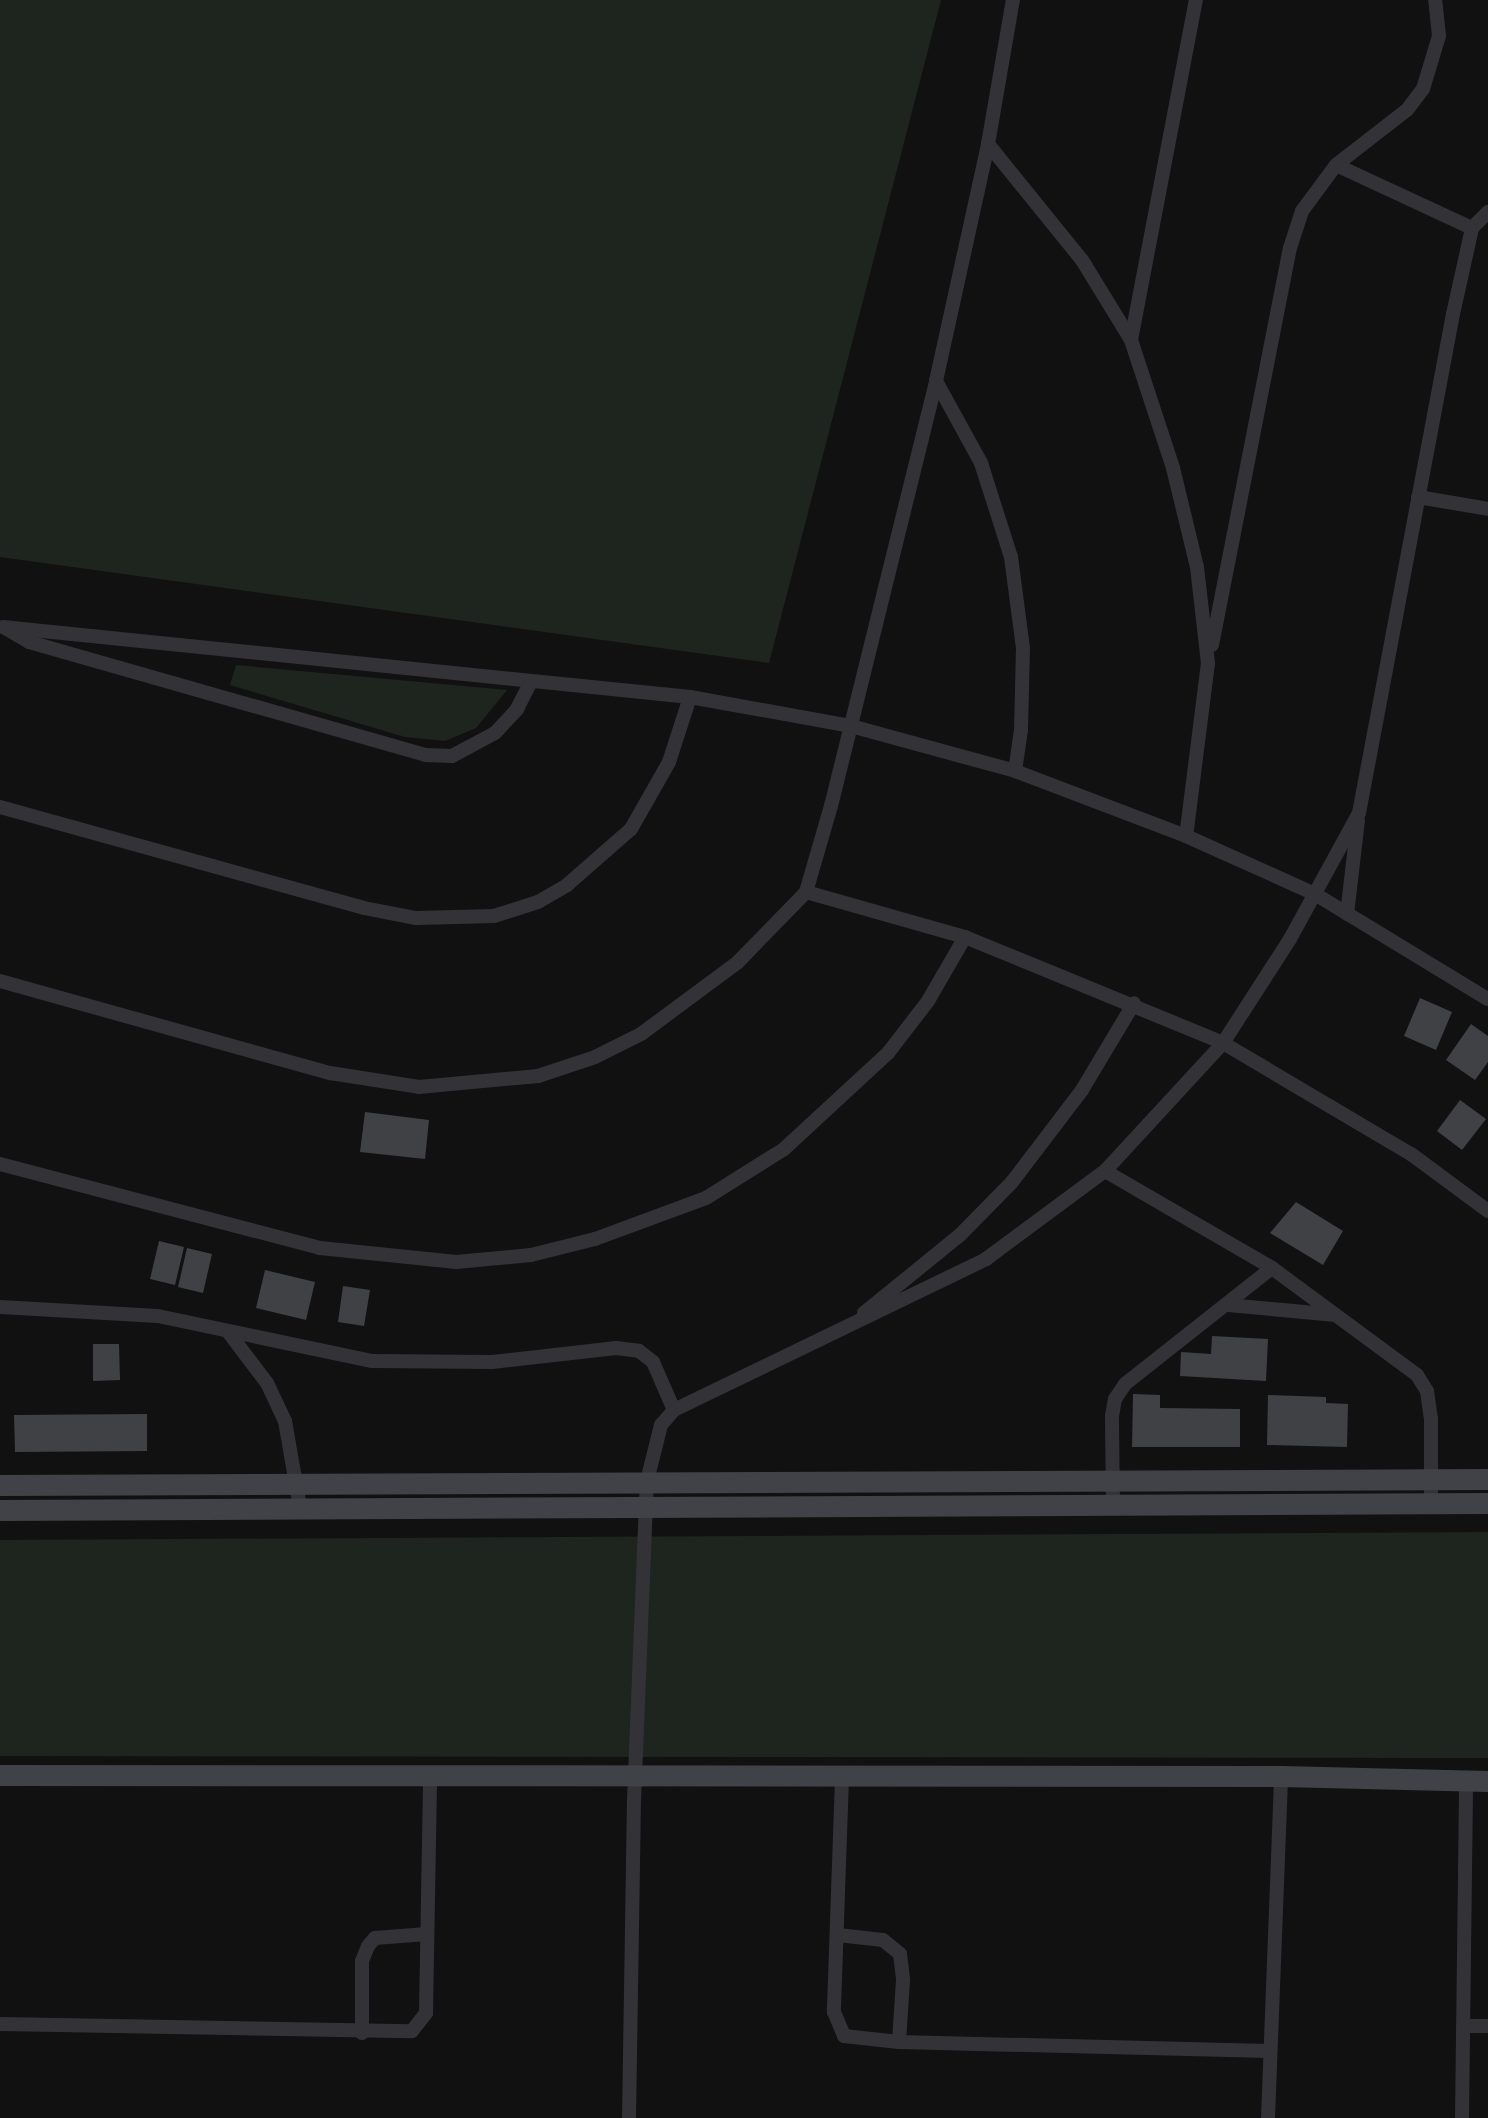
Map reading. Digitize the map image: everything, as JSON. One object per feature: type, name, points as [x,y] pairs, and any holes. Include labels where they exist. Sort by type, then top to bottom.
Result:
[{"type":"street","points":[[0,981],[330,1073],[419,1087],[483,1084],[538,1076],[641,1034],[737,963],[806,892],[851,726],[936,381],[988,145],[1013,0]]},
{"type":"street","points":[[1131,340],[1196,0]]},
{"type":"street","points":[[1186,836],[1208,663],[1290,248],[1302,211],[1336,165],[1407,110],[1423,89],[1439,36],[1435,0]]},
{"type":"street","points":[[988,145],[1083,260],[1131,340],[1173,468],[1197,567],[1208,663]]},
{"type":"street","points":[[1336,165],[1472,228]]},
{"type":"street","points":[[1347,914],[1359,813],[1472,228],[1488,212]]},
{"type":"street","points":[[936,381],[981,463],[1011,556],[1023,648],[1021,730],[1015,771]]},
{"type":"street","points":[[1418,497],[1488,509]]},
{"type":"street","points":[[1,627],[29,642],[425,755],[452,756],[495,733],[517,709],[531,681]]},
{"type":"street","points":[[1,627],[690,696],[851,726],[1015,771],[1186,836],[1315,894],[1488,999]]},
{"type":"street","points":[[0,807],[365,908],[449,920],[494,916],[538,902],[568,885],[631,829],[669,762],[690,696]]},
{"type":"street","points":[[629,2118],[635,1777],[646,1481],[652,1446],[674,1410],[966,1272],[1105,1171],[1223,1043],[1315,894],[1359,813]]},
{"type":"street","points":[[806,892],[965,937],[1134,1003],[1223,1043],[1411,1154],[1488,1212]]},
{"type":"street","points":[[0,1164],[320,1248],[456,1262],[531,1255],[596,1239],[706,1198],[784,1149],[888,1052],[928,1001],[965,937]]},
{"type":"street","points":[[844,1328],[960,1235],[1012,1182],[1082,1090],[1134,1003]]},
{"type":"street","points":[[1105,1171],[1272,1268],[1400,1359],[1427,1391],[1431,1503]]},
{"type":"street","points":[[1114,1504],[1112,1416],[1120,1392],[1137,1373],[1228,1305],[1272,1268]]},
{"type":"street","points":[[1228,1305],[1337,1315]]},
{"type":"street","points":[[0,1307],[110,1310],[345,1357],[431,1364],[616,1348],[639,1351],[653,1362],[674,1410]]},
{"type":"street","points":[[229,1333],[256,1365],[277,1401],[291,1441],[300,1507]]},
{"type":"street","points":[[0,1485],[1488,1479]]},
{"type":"street","points":[[0,1510],[1488,1503]]},
{"type":"street","points":[[0,1775],[842,1779],[1281,1776],[1488,1781]]},
{"type":"street","points":[[0,2024],[400,2034],[421,2024],[426,2013],[430,1775]]},
{"type":"street","points":[[1268,2118],[1281,1776]]},
{"type":"street","points":[[842,1779],[837,2027],[844,2036],[858,2040],[899,2042],[1269,2051]]},
{"type":"street","points":[[1462,2118],[1466,1781]]},
{"type":"street","points":[[362,2033],[362,1961],[368,1946],[375,1938],[427,1934]]},
{"type":"street","points":[[838,1935],[883,1940],[900,1954],[903,1980],[899,2042]]},
{"type":"street","points":[[1465,2026],[1488,2026]]},
{"type":"shaded area","points":[[0,0],[941,0],[769,663],[0,557]]},
{"type":"shaded area","points":[[236,665],[507,690],[476,728],[445,741],[405,737],[230,685]]},
{"type":"shaded area","points":[[1488,1532],[1488,1758],[0,1756],[0,1540]]},
{"type":"building","points":[[1420,998],[1452,1012],[1436,1050],[1404,1036]]},
{"type":"building","points":[[1471,1024],[1488,1036],[1488,1062],[1475,1080],[1446,1060]]},
{"type":"building","points":[[1460,1100],[1486,1119],[1462,1150],[1437,1131]]},
{"type":"building","points":[[365,1112],[429,1120],[425,1159],[360,1152]]},
{"type":"building","points":[[1296,1202],[1343,1231],[1323,1265],[1270,1233]]},
{"type":"building","points":[[159,1241],[184,1247],[175,1285],[150,1279]]},
{"type":"building","points":[[187,1248],[212,1254],[203,1293],[178,1287]]},
{"type":"building","points":[[265,1270],[315,1282],[306,1320],[256,1308]]},
{"type":"building","points":[[343,1286],[370,1290],[364,1326],[338,1322]]},
{"type":"building","points":[[1212,1336],[1268,1339],[1266,1381],[1180,1376],[1181,1352],[1211,1354]]},
{"type":"building","points":[[93,1344],[119,1344],[120,1380],[93,1381]]},
{"type":"building","points":[[1133,1394],[1160,1395],[1160,1408],[1240,1409],[1240,1447],[1132,1447]]},
{"type":"building","points":[[1268,1395],[1326,1397],[1326,1403],[1348,1404],[1347,1447],[1267,1445]]},
{"type":"building","points":[[147,1414],[147,1451],[15,1452],[14,1415]]}]
